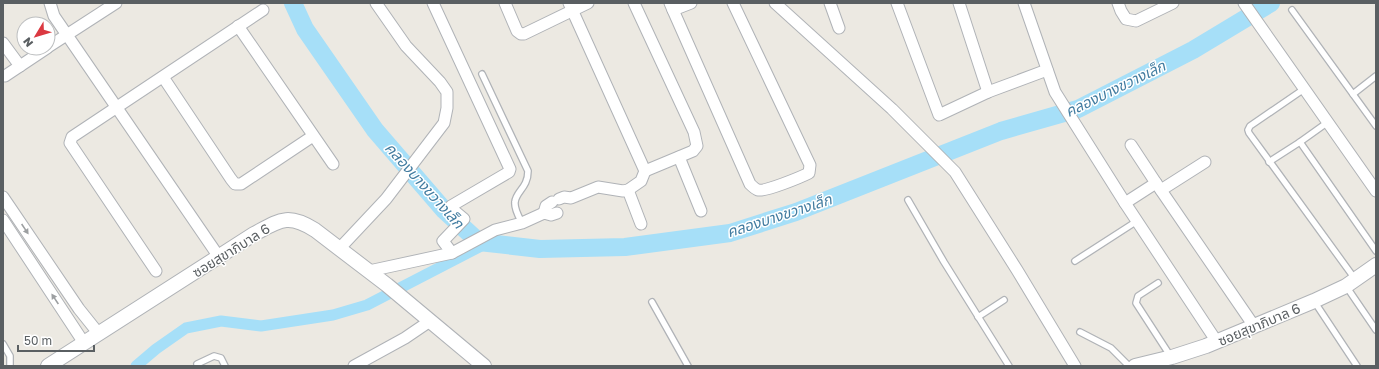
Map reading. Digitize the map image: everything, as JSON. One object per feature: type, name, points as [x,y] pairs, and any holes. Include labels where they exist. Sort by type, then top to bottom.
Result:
[{"type":"street","points":[[50,3],[54,16],[218,257]]},
{"type":"street","points":[[56,43],[116,3]]},
{"type":"street","points":[[339,249],[386,199],[432,139],[444,123],[447,108],[448,92],[406,46],[376,3]]},
{"type":"street","points":[[433,3],[510,169],[509,172],[451,206],[452,209],[463,218],[463,221],[444,241],[452,253]]},
{"type":"street","points":[[504,3],[517,31],[521,34],[524,34],[571,6],[588,3]]},
{"type":"street","points":[[372,274],[452,253],[495,230],[522,223],[544,213],[546,206],[558,206],[564,197],[571,198],[598,187],[623,191],[631,189],[641,181],[645,171],[696,149],[697,146],[694,132],[634,3]]},
{"type":"street","points":[[691,3],[672,7],[750,184],[756,189],[763,190],[802,177],[809,173],[810,165],[733,3]]},
{"type":"street","points":[[775,3],[922,138],[955,172],[1075,366]]},
{"type":"street","points":[[830,3],[839,28]]},
{"type":"street","points":[[897,3],[939,115],[988,92],[1047,70]]},
{"type":"street","points":[[959,3],[988,92]]},
{"type":"street","points":[[1024,3],[1055,92],[1125,203],[1217,342]]},
{"type":"street","points":[[1118,3],[1120,11],[1126,18],[1136,21],[1173,3]]},
{"type":"street","points":[[1244,3],[1376,191]]},
{"type":"street","points":[[571,6],[645,171]]},
{"type":"street","points":[[156,271],[70,143],[72,137],[263,10]]},
{"type":"street","points":[[238,26],[333,164]]},
{"type":"street","points":[[3,43],[20,66]]},
{"type":"street","points":[[5,76],[36,56]]},
{"type":"street","points":[[162,77],[230,180],[235,184],[241,184],[313,136]]},
{"type":"street","points":[[1131,146],[1254,326]]},
{"type":"street","points":[[679,157],[701,211]]},
{"type":"street","points":[[1125,203],[1205,162]]},
{"type":"street","points":[[628,190],[641,224]]},
{"type":"street","points":[[3,197],[79,308],[99,334]]},
{"type":"street","name":"ซอยสุขาภิบาล 6","points":[[48,366],[254,234],[277,222],[287,219],[303,223],[372,274],[430,321],[479,365]]},
{"type":"street","points":[[3,220],[84,343]]},
{"type":"street","name":"ซอยสุขาภิบาล 6","points":[[1135,366],[1172,357],[1217,342],[1314,301],[1350,282],[1376,265]]},
{"type":"street","points":[[67,317],[79,308]]},
{"type":"street","points":[[354,366],[405,338],[430,321]]},
{"type":"lane","points":[[1292,10],[1376,126]]},
{"type":"lane","points":[[482,74],[528,170],[526,184],[515,202],[515,208],[522,223]]},
{"type":"lane","points":[[1353,94],[1376,76]]},
{"type":"lane","points":[[1304,89],[1250,126],[1248,130],[1249,134],[1270,162],[1350,282],[1376,330]]},
{"type":"lane","points":[[1270,162],[1328,122]]},
{"type":"lane","points":[[1300,142],[1376,251]]},
{"type":"lane","points":[[908,200],[1009,366]]},
{"type":"lane","points":[[1075,261],[1137,221]]},
{"type":"lane","points":[[1158,284],[1138,296],[1136,303],[1172,357]]},
{"type":"lane","points":[[978,317],[1004,300]]},
{"type":"lane","points":[[1314,301],[1356,366]]},
{"type":"lane","points":[[652,302],[688,366]]},
{"type":"lane","points":[[1080,332],[1111,348],[1135,366]]},
{"type":"lane","points":[[3,344],[10,356],[10,366]]},
{"type":"lane","points":[[198,364],[214,356],[221,358],[225,366]]},
{"type":"waterway","name":"คลองบางขวางเล็ก","points":[[293,3],[305,29],[375,130],[444,210],[479,242],[540,249],[625,247],[730,233],[796,212],[1001,131],[1078,109],[1193,50],[1271,3]]},
{"type":"waterway","points":[[136,366],[156,349],[186,328],[221,321],[261,326],[333,315],[367,305],[487,243]]}]
